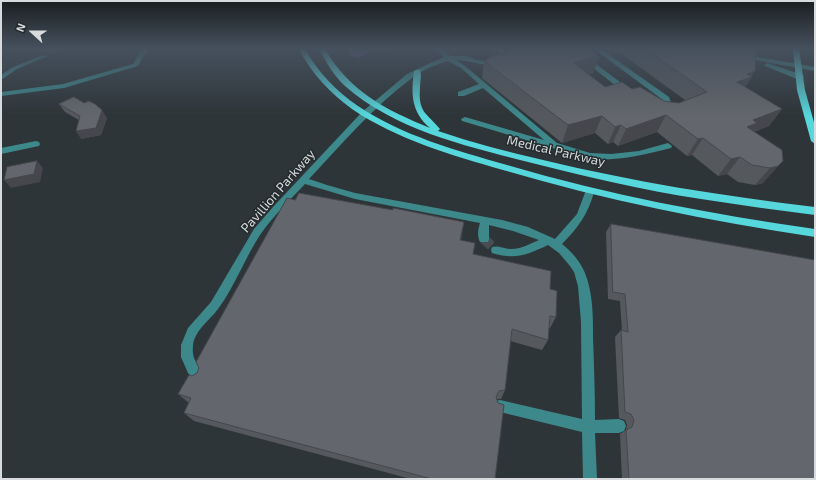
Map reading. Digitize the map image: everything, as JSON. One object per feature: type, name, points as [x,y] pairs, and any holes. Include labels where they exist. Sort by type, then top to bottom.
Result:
[{"type":"main road","points":[[315,71],[328,85],[365,114],[414,138],[457,154],[589,192],[709,217],[815,233]]},
{"type":"main road","name":"Medical Parkway","points":[[335,71],[350,87],[375,104],[413,124],[490,150],[600,176],[701,196],[815,211]]},
{"type":"main road","points":[[418,71],[415,89],[415,104],[426,121],[446,136]]},
{"type":"main road","points":[[799,71],[801,90],[814,137]]},
{"type":"street","points":[[1,78],[10,71]]},
{"type":"street","points":[[1,94],[64,86],[114,71]]},
{"type":"street","name":"Pavillion Parkway","points":[[201,378],[192,369],[186,357],[187,345],[192,332],[216,305],[257,232],[365,114],[375,104],[417,71]]},
{"type":"street","points":[[468,71],[557,146]]},
{"type":"street","points":[[601,71],[635,97]]},
{"type":"street","points":[[628,71],[666,99],[668,105],[666,108],[652,108]]},
{"type":"street","points":[[785,71],[800,77]]},
{"type":"street","points":[[461,94],[484,85]]},
{"type":"street","points":[[465,119],[590,156],[631,156],[668,146]]},
{"type":"street","points":[[1,151],[36,144]]},
{"type":"street","points":[[304,180],[316,186],[350,195],[485,220],[527,232],[551,243],[577,267],[581,276],[587,311],[590,479]]},
{"type":"street","points":[[496,250],[505,254],[514,254],[551,243],[579,221],[586,208],[589,192]]},
{"type":"street","points":[[484,238],[483,231],[485,220]]},
{"type":"street","points":[[500,406],[590,427],[619,426]]},
{"type":"building","points":[[498,71],[585,71],[605,87],[622,82],[632,89],[640,87],[664,101],[679,103],[707,92],[677,71],[754,71],[747,74],[752,77],[737,82],[782,109],[753,120],[757,123],[747,127],[782,150],[783,161],[778,166],[770,168],[752,165],[740,157],[731,159],[703,138],[698,139],[666,115],[626,129],[621,125],[615,127],[602,116],[568,125]]},
{"type":"building","points":[[74,97],[84,103],[89,101],[102,110],[96,128],[76,131],[80,116],[59,104]]},
{"type":"building","points":[[37,161],[34,174],[4,180],[7,167]]},
{"type":"building","points":[[299,193],[393,210],[393,208],[464,222],[460,240],[475,243],[473,254],[551,271],[550,289],[557,291],[556,317],[550,316],[548,340],[512,329],[505,390],[499,391],[496,397],[498,403],[504,405],[495,479],[432,479],[184,413],[191,398],[178,394],[189,375],[192,376],[197,373],[199,368],[196,362],[287,198],[295,200]]},
{"type":"building","points":[[611,224],[815,260],[815,479],[629,479],[626,430],[632,427],[634,420],[631,414],[625,412],[621,330],[628,332],[625,294],[613,292]]},
{"type":"tunnel","points":[[484,239],[496,250]]}]
